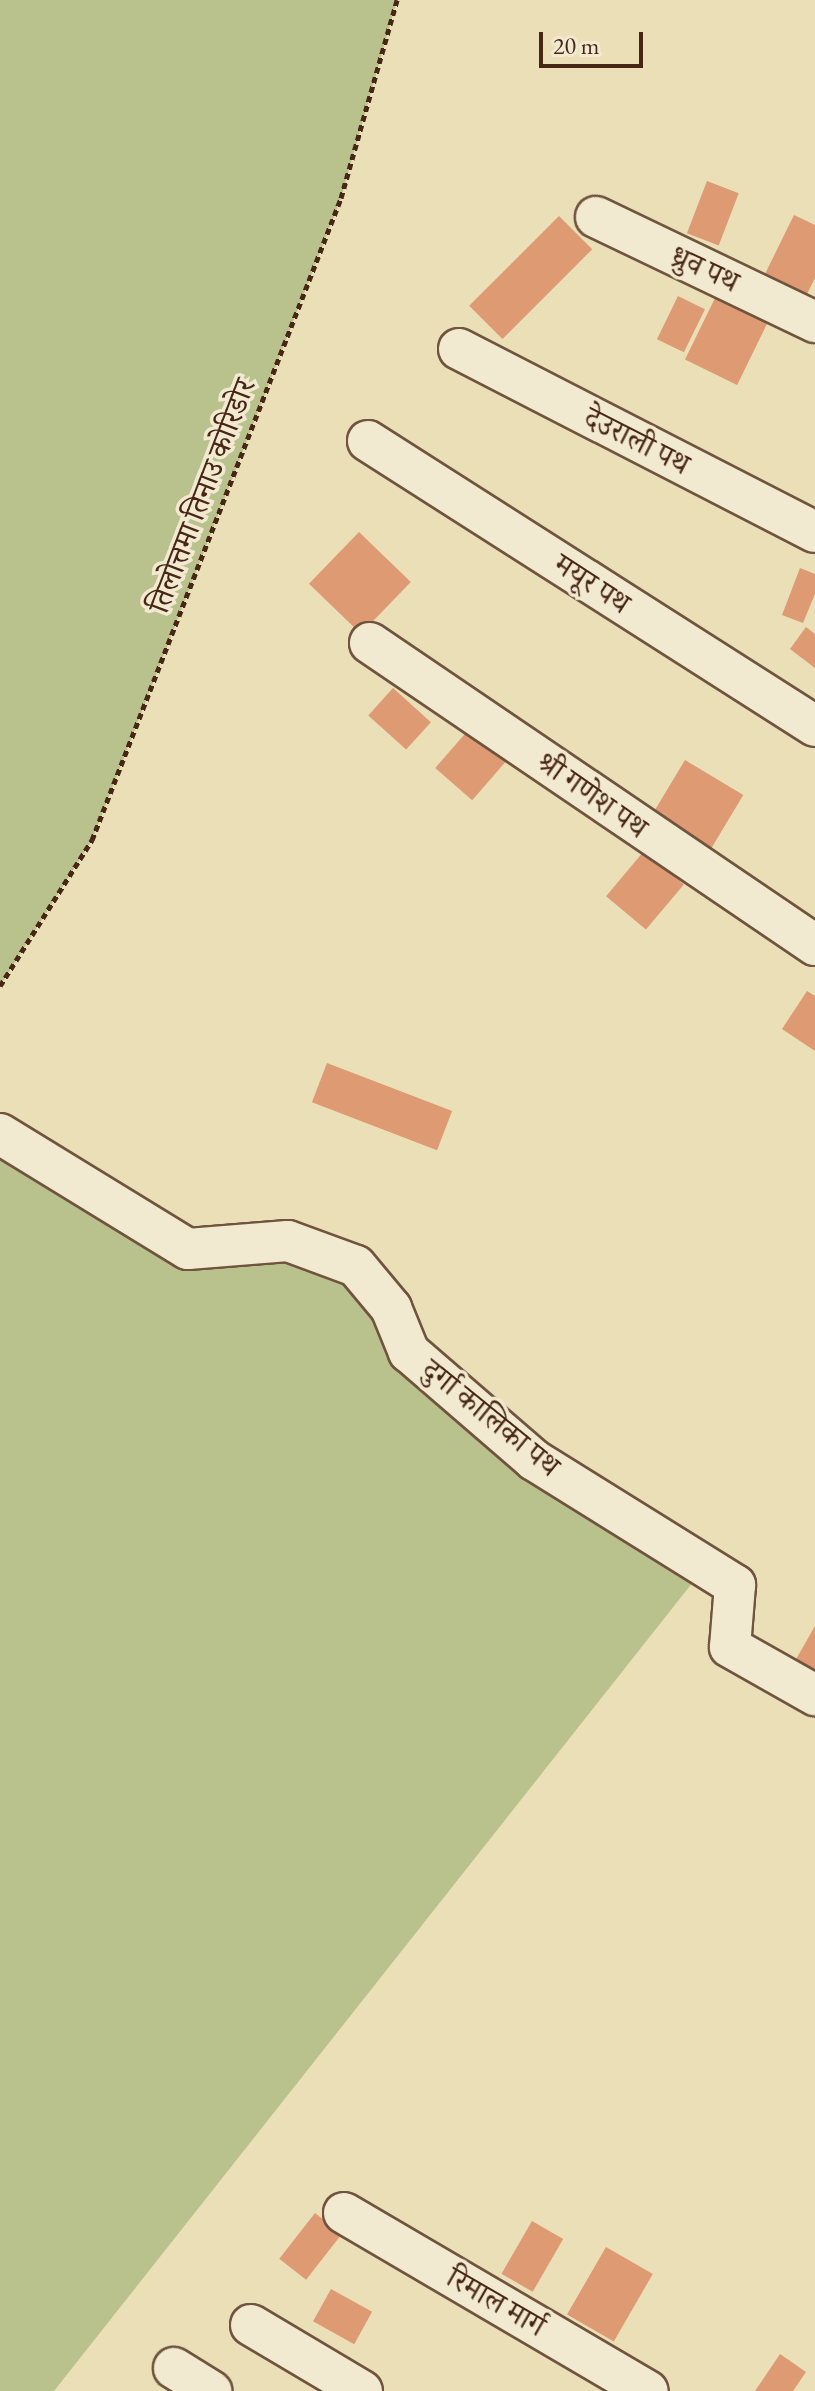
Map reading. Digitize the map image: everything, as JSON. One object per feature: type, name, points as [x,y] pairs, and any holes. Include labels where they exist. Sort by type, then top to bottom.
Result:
[{"type":"street","name":"ध्रुव पथ","points":[[596,217],[815,322]]},
{"type":"street","name":"देउराली पथ","points":[[459,349],[815,532]]},
{"type":"street","name":"मयूर पथ","points":[[368,441],[815,726]]},
{"type":"street","name":"श्री गणेश पथ","points":[[370,643],[815,945]]},
{"type":"street","name":"दुर्गा कालिका पथ","points":[[0,1134],[188,1249],[288,1241],[356,1266],[391,1308],[409,1352],[534,1460],[735,1585],[730,1647],[815,1695]]},
{"type":"street","name":"रिमाल मार्ग","points":[[344,2213],[648,2391]]},
{"type":"street","points":[[251,2325],[362,2391]]},
{"type":"street","points":[[174,2368],[211,2391]]},
{"type":"path","name":"तिलोत्तमा तिनाउ कोरिडोर","points":[[0,986],[92,840],[341,198],[397,0]]},
{"type":"green space","points":[[0,0],[397,0],[341,198],[92,840],[0,986]]},
{"type":"green space","points":[[0,1134],[188,1249],[285,1263],[345,1283],[693,1582],[54,2391],[0,2391]]},
{"type":"building","points":[[707,181],[739,193],[719,245],[687,233]]},
{"type":"building","points":[[794,215],[815,225],[815,278],[807,294],[765,274]]},
{"type":"building","points":[[559,216],[592,249],[502,339],[469,306]]},
{"type":"building","points":[[717,294],[769,319],[737,385],[685,360]]},
{"type":"building","points":[[678,296],[705,309],[684,352],[657,339]]},
{"type":"building","points":[[359,532],[411,582],[361,634],[309,584]]},
{"type":"building","points":[[800,568],[815,574],[815,594],[803,623],[782,615]]},
{"type":"building","points":[[806,627],[815,634],[815,668],[790,649]]},
{"type":"building","points":[[393,688],[431,722],[406,750],[368,715]]},
{"type":"building","points":[[470,728],[507,760],[472,800],[435,768]]},
{"type":"building","points":[[685,760],[743,795],[711,849],[653,814]]},
{"type":"building","points":[[644,851],[684,884],[646,930],[606,896]]},
{"type":"building","points":[[807,991],[815,996],[815,1051],[782,1029]]},
{"type":"building","points":[[327,1063],[452,1111],[437,1150],[312,1102]]},
{"type":"building","points":[[815,1626],[815,1672],[795,1661]]},
{"type":"building","points":[[315,2213],[342,2234],[306,2280],[279,2259]]},
{"type":"building","points":[[532,2221],[563,2239],[533,2292],[501,2274]]},
{"type":"building","points":[[606,2247],[653,2274],[614,2342],[567,2315]]},
{"type":"building","points":[[331,2289],[372,2312],[354,2344],[313,2321]]},
{"type":"building","points":[[780,2354],[806,2372],[793,2391],[755,2391]]}]
